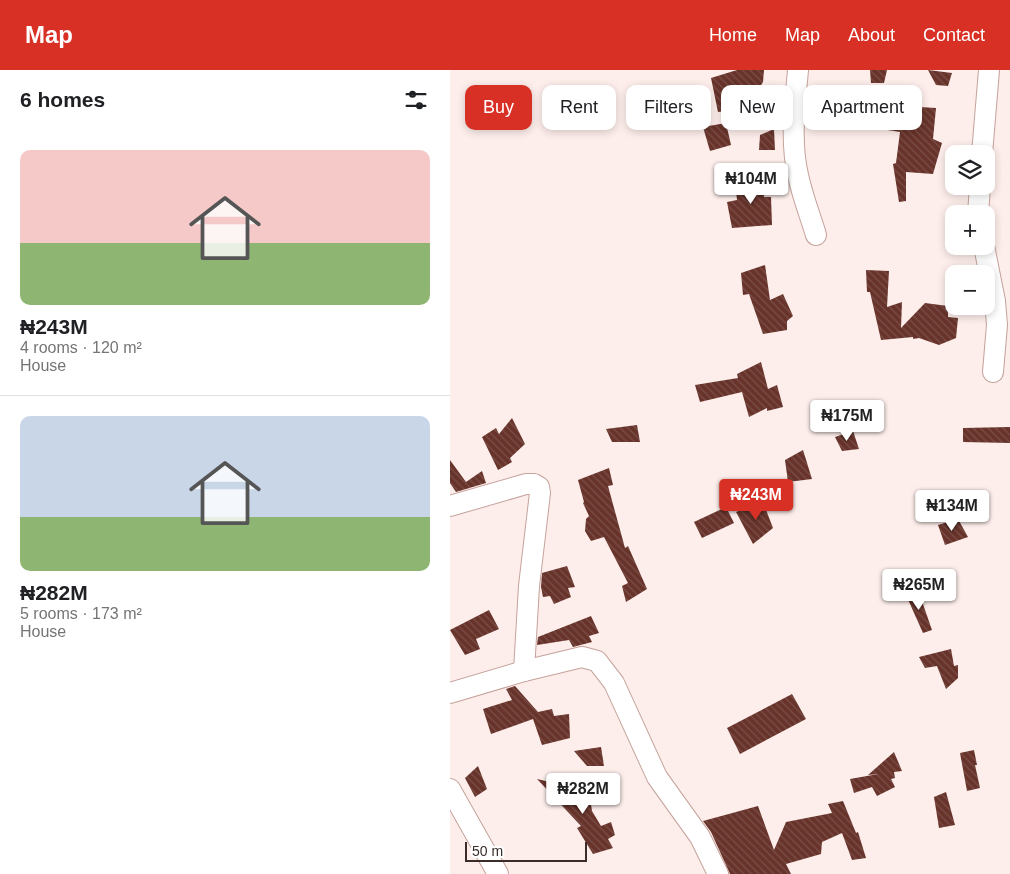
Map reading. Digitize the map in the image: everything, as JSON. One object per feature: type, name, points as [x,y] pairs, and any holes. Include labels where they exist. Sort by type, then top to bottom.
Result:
[{"type":"street","points":[[798,70],[794,116],[795,151],[798,174],[816,235]]},
{"type":"street","points":[[983,145],[989,70]]},
{"type":"street","points":[[986,255],[995,301],[997,325],[993,372]]},
{"type":"street","points":[[450,506],[526,484],[534,484],[539,487],[540,493],[529,586],[524,671]]},
{"type":"street","points":[[450,693],[524,671],[582,657],[592,658],[597,661],[614,683],[657,777],[700,837],[718,874]]},
{"type":"street","points":[[450,789],[498,874]]},
{"type":"building","points":[[737,70],[764,70],[761,85],[721,85],[721,112],[718,112],[711,78]]},
{"type":"building","points":[[870,70],[887,70],[884,83],[871,83]]},
{"type":"building","points":[[928,70],[952,73],[948,86],[936,85]]},
{"type":"building","points":[[922,107],[936,108],[933,139],[942,143],[933,174],[906,172],[906,201],[899,202],[893,164],[896,163],[900,132],[888,130],[922,130]]},
{"type":"building","points":[[721,124],[721,130],[728,130],[731,145],[710,151],[704,130],[711,130],[711,126]]},
{"type":"building","points":[[774,130],[775,150],[759,150],[760,135]]},
{"type":"building","points":[[766,178],[764,197],[771,197],[772,225],[732,228],[727,202],[737,200],[735,182]]},
{"type":"building","points":[[765,265],[770,300],[783,294],[793,316],[787,321],[787,330],[763,334],[749,294],[743,295],[741,273]]},
{"type":"building","points":[[866,270],[889,271],[887,307],[902,302],[901,328],[925,303],[945,306],[945,315],[958,318],[956,338],[939,345],[919,338],[913,339],[913,337],[881,340],[870,292],[867,292]]},
{"type":"building","points":[[761,362],[768,389],[777,385],[783,407],[767,411],[767,408],[749,417],[742,392],[700,402],[695,385],[738,378],[737,374]]},
{"type":"building","points":[[512,418],[525,444],[510,458],[512,462],[498,470],[482,437],[496,428],[499,434]]},
{"type":"building","points":[[637,425],[640,442],[612,442],[606,429]]},
{"type":"building","points":[[1010,427],[1010,443],[963,442],[963,428]]},
{"type":"building","points":[[853,431],[859,449],[842,451],[835,437]]},
{"type":"building","points":[[803,450],[812,479],[788,482],[785,460]]},
{"type":"building","points":[[450,460],[466,482],[482,471],[486,483],[456,492],[450,483]]},
{"type":"building","points":[[609,468],[613,485],[608,486],[625,548],[628,546],[647,589],[626,602],[622,586],[628,583],[604,537],[591,541],[585,531],[586,519],[589,516],[583,503],[578,480]]},
{"type":"building","points":[[763,502],[773,528],[753,544],[736,512]]},
{"type":"building","points":[[726,507],[734,523],[702,538],[694,522]]},
{"type":"building","points":[[958,519],[968,537],[945,545],[938,525]]},
{"type":"building","points":[[567,566],[575,587],[568,588],[571,597],[554,604],[550,596],[543,597],[541,587],[542,573]]},
{"type":"building","points":[[918,590],[932,630],[923,633],[906,595]]},
{"type":"building","points":[[489,610],[499,629],[476,639],[480,649],[465,655],[450,630]]},
{"type":"building","points":[[591,616],[599,633],[589,636],[592,642],[573,647],[569,640],[537,645],[538,637]]},
{"type":"building","points":[[951,649],[954,666],[958,665],[958,678],[946,689],[937,666],[925,668],[919,657]]},
{"type":"building","points":[[515,686],[538,712],[552,709],[554,716],[569,714],[570,738],[542,745],[533,719],[491,734],[483,709],[512,700],[506,689]]},
{"type":"building","points":[[792,694],[806,719],[740,754],[727,728]]},
{"type":"building","points":[[601,747],[604,766],[587,766],[574,751]]},
{"type":"building","points":[[974,750],[980,788],[967,791],[960,753]]},
{"type":"building","points":[[894,752],[902,771],[894,772],[895,778],[891,779],[895,787],[877,796],[872,787],[854,793],[850,779],[878,774],[868,775]]},
{"type":"building","points":[[478,766],[487,789],[475,797],[465,778]]},
{"type":"building","points":[[537,779],[589,791],[592,811],[601,826],[611,822],[615,835],[608,839],[613,848],[593,854],[577,828],[581,826]]},
{"type":"building","points":[[946,792],[955,825],[939,828],[934,797]]},
{"type":"building","points":[[843,801],[856,833],[858,832],[866,858],[852,860],[842,833],[822,842],[821,854],[786,864],[791,874],[730,874],[711,832],[703,821],[758,806],[774,850],[786,822],[832,813],[828,804]]}]
